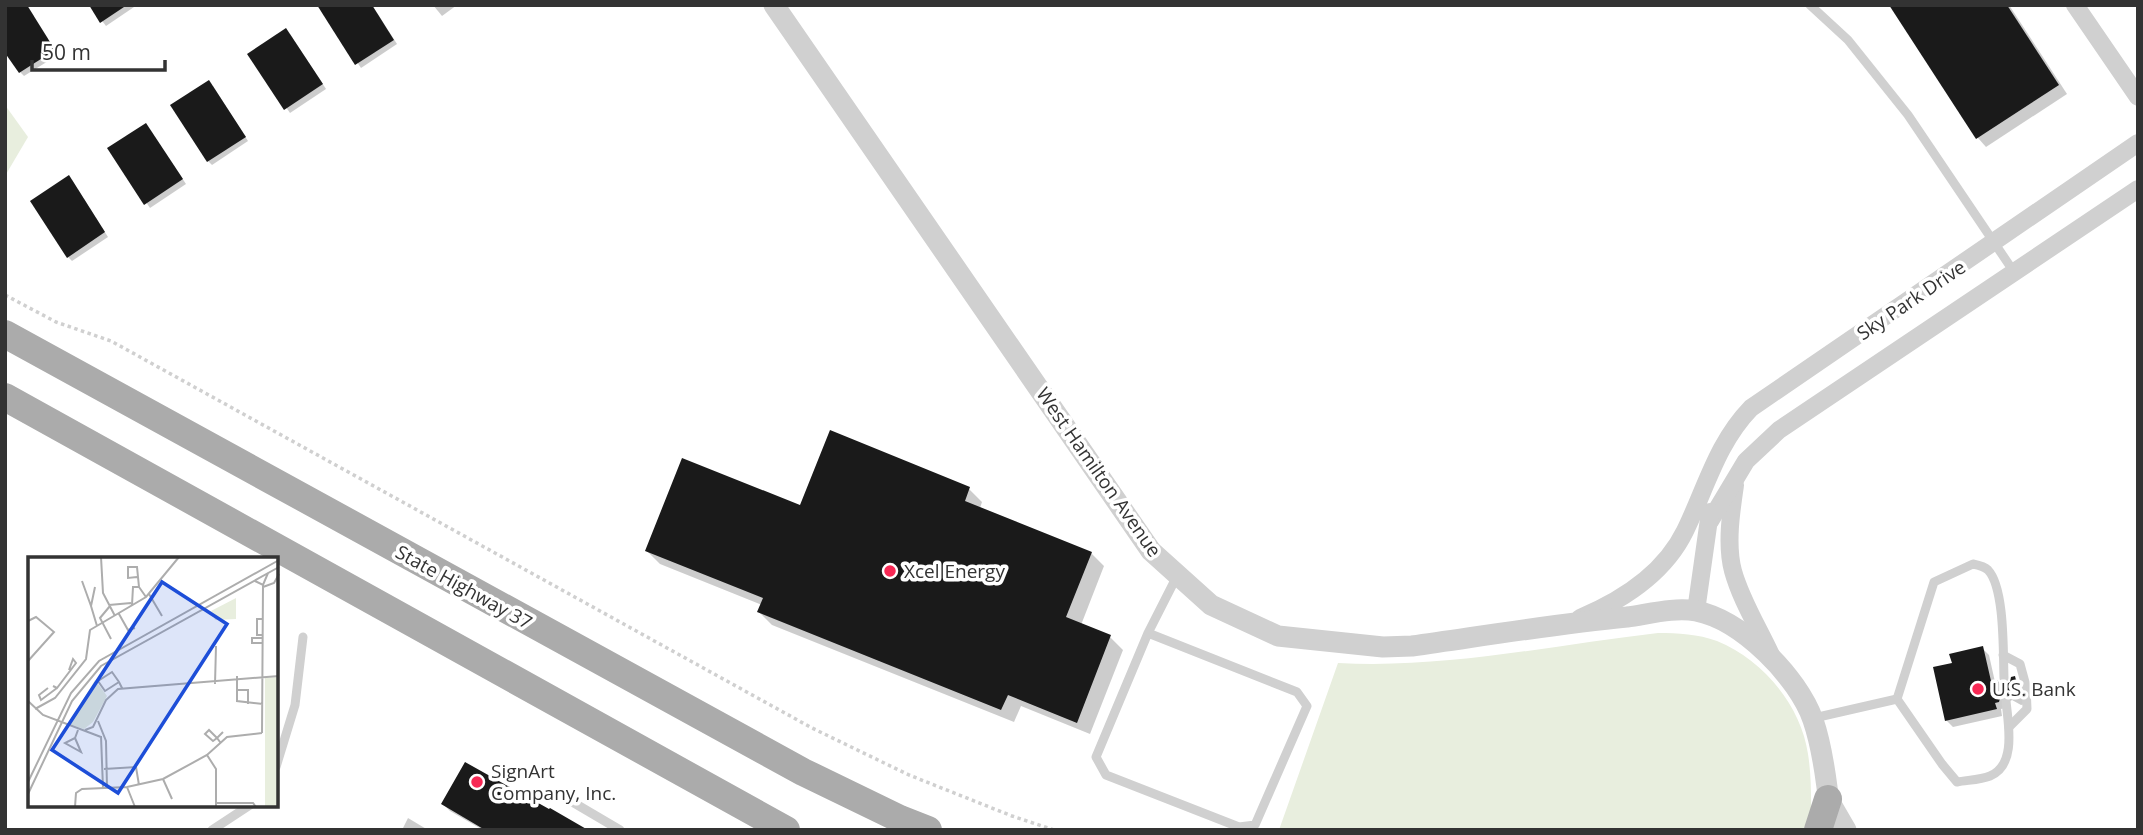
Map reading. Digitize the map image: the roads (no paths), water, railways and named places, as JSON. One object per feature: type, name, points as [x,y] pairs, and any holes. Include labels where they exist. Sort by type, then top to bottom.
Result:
[{"type":"main road","name":"State Highway 37","points":[[5,334],[803,772],[928,830]]},
{"type":"main road","points":[[5,397],[786,830]]},
{"type":"main road","points":[[1818,830],[1828,799]]},
{"type":"street","name":"West Hamilton Avenue","points":[[774,5],[1151,551],[1212,605],[1278,636],[1383,647],[1412,646],[1565,624],[1683,611],[1696,611],[1716,618],[1744,634],[1774,661],[1801,697],[1812,718],[1819,742],[1831,830]]},
{"type":"street","points":[[2075,5],[2138,97]]},
{"type":"street","name":"Sky Park Drive","points":[[1565,624],[1603,608],[1627,594],[1658,568],[1672,552],[1684,532],[1720,450],[1735,425],[1751,408],[2138,143]]},
{"type":"street","name":"Sky Park Drive","points":[[1710,521],[1746,461],[1779,430],[2138,189]]},
{"type":"street","name":"Sky Park Drive","points":[[1696,611],[1710,521],[1709,477]]},
{"type":"street","points":[[1736,478],[1732,508],[1732,569],[1774,661]]},
{"type":"street","points":[[1828,799],[1846,830]]},
{"type":"lane","points":[[1810,5],[1848,40],[1908,115],[2014,272]]},
{"type":"lane","points":[[1898,699],[1934,582],[1973,564],[1987,568],[1994,581],[2002,618],[2004,678]]},
{"type":"lane","points":[[1148,633],[1297,692],[1307,706],[1255,825],[1239,827],[1106,775],[1096,757],[1148,633],[1178,575]]},
{"type":"lane","points":[[278,760],[295,705],[303,637]]},
{"type":"lane","points":[[2003,655],[2020,664],[2026,686],[2027,709],[2009,727]]},
{"type":"lane","points":[[1812,718],[1898,699]]},
{"type":"lane","points":[[1898,699],[1957,782],[1990,776],[2001,768],[2008,753],[2006,701]]},
{"type":"lane","points":[[569,800],[620,830]]},
{"type":"lane","points":[[212,830],[247,807]]},
{"type":"place","name":"Xcel Energy","points":[[890,571]]},
{"type":"place","name":"U.S. Bank","points":[[1978,689]]},
{"type":"place","name":"SignArt Company, Inc.","points":[[477,782]]}]
